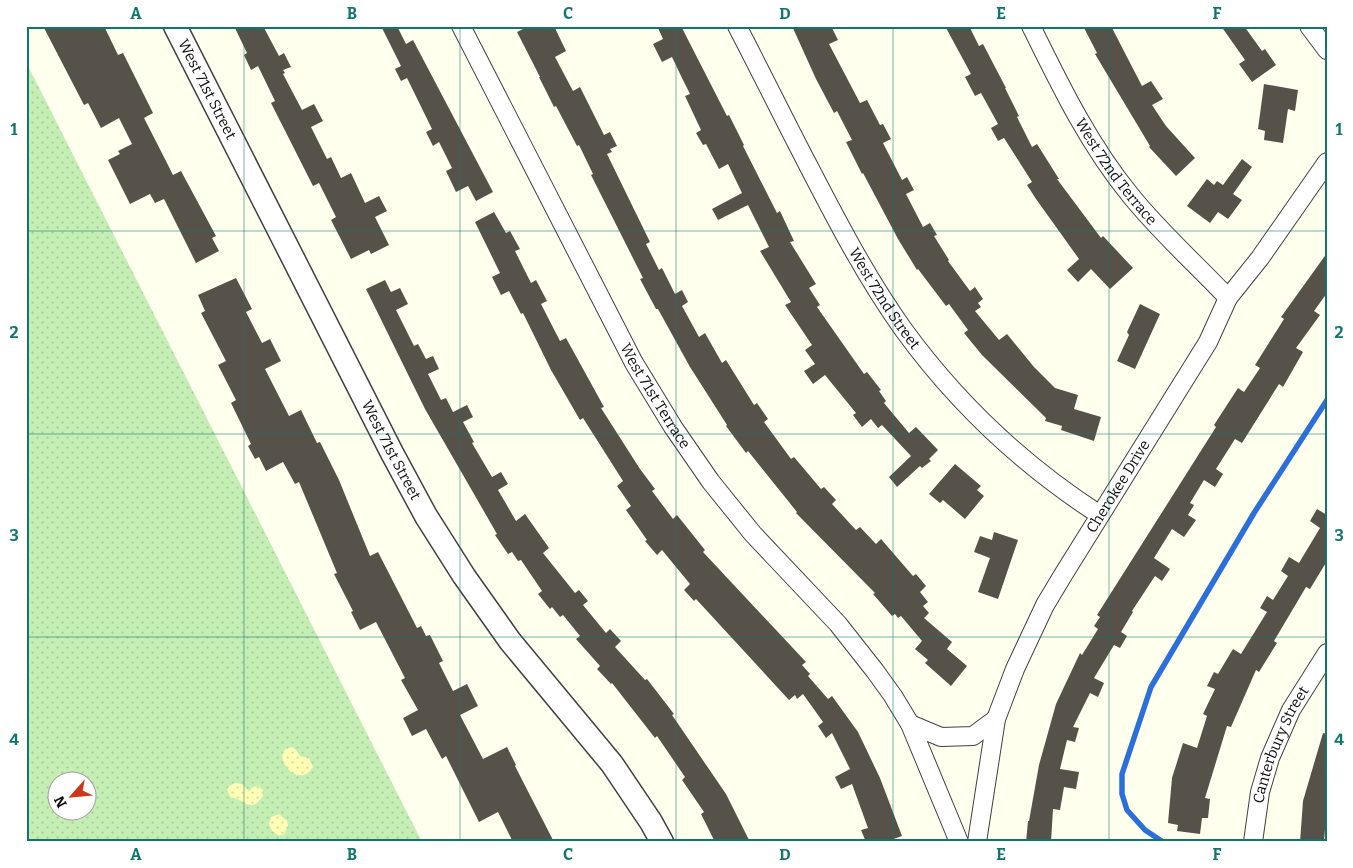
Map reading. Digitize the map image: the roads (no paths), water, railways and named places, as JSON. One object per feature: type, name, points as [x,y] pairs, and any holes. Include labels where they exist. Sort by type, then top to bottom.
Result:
[{"type":"street","name":"West 71st Street","points":[[175,26],[392,453],[426,516],[464,576],[510,641],[612,764],[651,822],[662,842]]},
{"type":"street","name":"West 71st Terrace","points":[[461,26],[634,363],[673,427],[712,482],[753,534],[838,624],[875,671],[910,724],[959,842]]},
{"type":"street","name":"West 72nd Street","points":[[737,26],[840,228],[870,280],[903,329],[945,381],[988,426],[1032,466],[1069,495],[1100,515]]},
{"type":"street","name":"West 72nd Terrace","points":[[1030,26],[1069,102],[1102,158],[1132,197],[1228,298]]},
{"type":"street","points":[[1309,26],[1327,50]]},
{"type":"street","name":"Cherokee Drive","points":[[977,842],[996,719],[1015,670],[1046,605],[1208,342],[1228,298],[1260,258],[1327,162]]},
{"type":"street","name":"Canterbury Street","points":[[1253,842],[1260,792],[1270,758],[1291,710],[1327,653]]},
{"type":"street","points":[[910,724],[941,738],[972,736],[996,719]]},
{"type":"waterway","points":[[1163,842],[1145,830],[1127,810],[1122,794],[1122,774],[1151,687],[1254,513],[1327,400]]}]
